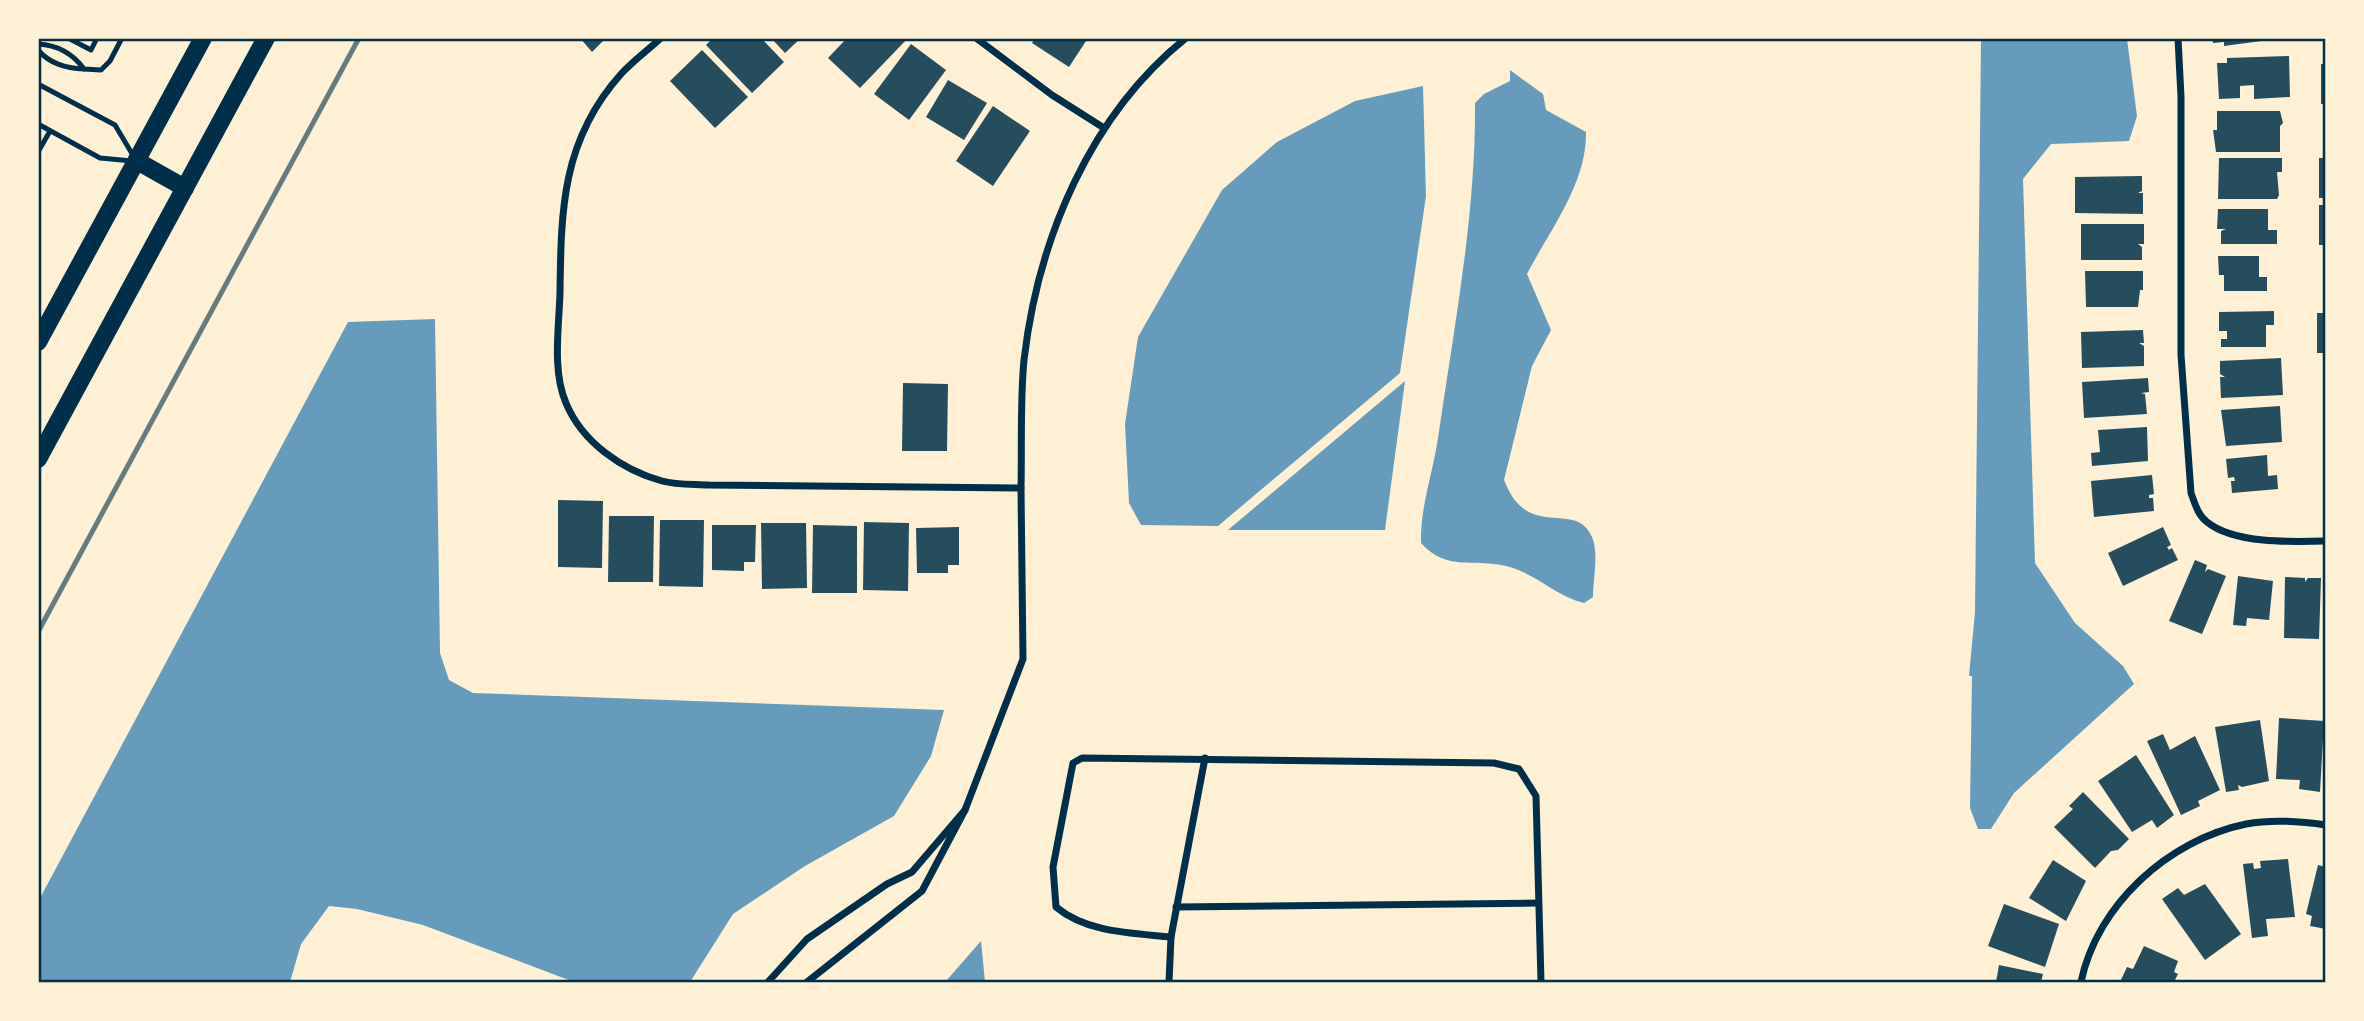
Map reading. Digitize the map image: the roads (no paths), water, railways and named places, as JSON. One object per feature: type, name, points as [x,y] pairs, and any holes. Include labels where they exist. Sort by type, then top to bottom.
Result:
[{"type":"main road","points":[[38,342],[203,38]]},
{"type":"main road","points":[[38,458],[266,38]]},
{"type":"main road","points":[[137,161],[185,188]]},
{"type":"street","points":[[661,38],[621,74],[594,112],[570,164],[561,208],[558,363],[565,402],[582,430],[600,449],[632,470],[663,481],[709,485],[1021,488]]},
{"type":"street","points":[[976,38],[1052,95],[1104,128]]},
{"type":"street","points":[[807,982],[922,891],[965,810],[1023,659],[1021,488],[1024,361],[1037,284],[1064,202],[1104,128],[1158,61],[1186,38]]},
{"type":"street","points":[[2178,38],[2181,97],[2181,355],[2191,493],[2198,512],[2218,528],[2247,537],[2293,542],[2326,541]]},
{"type":"street","points":[[1171,937],[1120,931],[1071,919],[1056,907],[1053,867],[1073,763],[1091,757],[1494,763],[1519,769],[1536,796],[1541,982]]},
{"type":"street","points":[[1169,982],[1171,937],[1205,758]]},
{"type":"street","points":[[768,982],[807,939],[887,884],[912,872],[965,810]]},
{"type":"street","points":[[2081,982],[2087,956],[2114,908],[2147,873],[2193,843],[2245,825],[2290,820],[2326,825]]},
{"type":"street","points":[[1176,908],[1538,903]]},
{"type":"lane","points":[[68,38],[91,50],[97,38]]},
{"type":"lane","points":[[38,50],[45,58],[67,69],[101,70],[110,61],[122,38]]},
{"type":"lane","points":[[38,44],[51,45],[76,57],[84,69]]},
{"type":"lane","points":[[38,84],[115,125],[137,161]]},
{"type":"lane","points":[[38,124],[100,158],[137,161]]},
{"type":"lane","points":[[38,152],[50,131]]},
{"type":"water","points":[[1981,39],[2127,39],[2137,116],[2129,141],[2051,144],[2023,179],[2035,563],[2075,623],[2123,666],[2134,684],[2014,793],[1991,829],[1978,829],[1970,808],[1972,676],[1969,676],[1975,612]]},
{"type":"water","points":[[1510,70],[1543,94],[1546,110],[1586,132],[1585,151],[1574,188],[1527,274],[1551,330],[1532,366],[1504,480],[1514,499],[1525,510],[1538,515],[1574,520],[1584,526],[1592,537],[1595,559],[1593,597],[1584,603],[1517,569],[1494,564],[1451,561],[1431,552],[1421,543],[1423,516],[1438,438],[1463,271],[1472,187],[1475,103],[1484,94],[1510,81]]},
{"type":"water","points":[[1423,86],[1426,196],[1400,373],[1218,526],[1141,525],[1129,503],[1125,424],[1138,337],[1222,190],[1277,142],[1355,101]]},
{"type":"water","points":[[435,319],[440,653],[449,680],[473,693],[944,710],[931,756],[894,816],[805,866],[733,914],[690,982],[574,982],[423,925],[357,909],[329,906],[301,944],[290,982],[39,982],[39,900],[348,322]]},
{"type":"water","points":[[1405,381],[1385,530],[1228,530]]},
{"type":"water","points":[[981,941],[985,982],[944,982],[946,981]]},
{"type":"railway","points":[[38,632],[359,38]]}]
